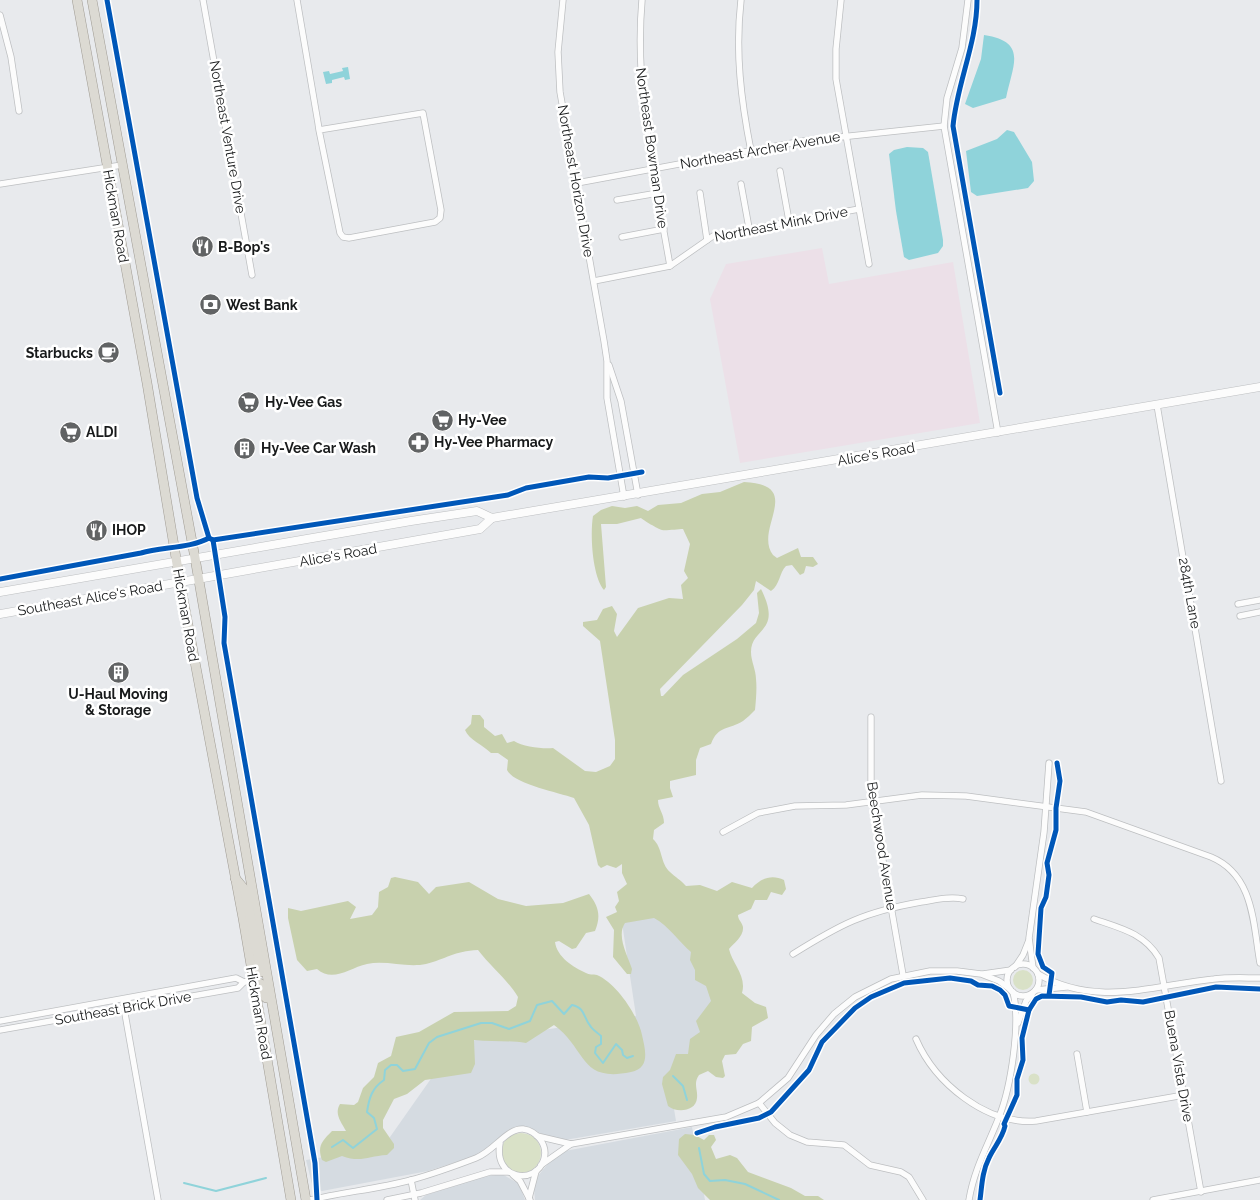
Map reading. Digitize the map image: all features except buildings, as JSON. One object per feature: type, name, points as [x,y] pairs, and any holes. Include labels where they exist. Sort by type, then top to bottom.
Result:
[{"type":"highway","name":"Hickman Road","points":[[77,0],[147,383],[176,561],[235,878],[249,981],[291,1200]]},
{"type":"highway","name":"Hickman Road","points":[[92,0],[195,558],[306,1200]]},
{"type":"highway","points":[[235,878],[245,890],[261,972],[265,981],[268,981]]},
{"type":"highway","points":[[249,981],[259,981],[264,990],[280,1077],[284,1092],[288,1094]]},
{"type":"main road","name":"Alice's Road","points":[[180,582],[480,529],[492,518],[638,495],[1260,387]]},
{"type":"main road","name":"Alice's Road","points":[[176,561],[477,511],[492,518]]},
{"type":"main road","name":"Southeast Alice's Road","points":[[0,592],[176,561]]},
{"type":"main road","name":"Southeast Alice's Road","points":[[0,614],[180,582]]},
{"type":"street","name":"Northeast Venture Drive","points":[[203,0],[252,275]]},
{"type":"street","points":[[297,0],[319,130],[340,233],[343,238],[435,222],[440,218],[441,210],[423,113],[319,130]]},
{"type":"street","name":"Northeast Horizon Drive","points":[[563,0],[558,52],[560,92],[607,360],[621,401],[638,495]]},
{"type":"street","name":"Northeast Bowman Drive","points":[[642,0],[639,53],[641,80],[670,266]]},
{"type":"street","points":[[741,0],[738,52],[744,114],[751,150]]},
{"type":"street","points":[[841,0],[836,49],[836,79],[869,264]]},
{"type":"street","points":[[968,0],[962,48],[947,98],[944,126],[998,433]]},
{"type":"street","points":[[0,15],[11,57],[19,112]]},
{"type":"street","name":"Northeast Archer Avenue","points":[[577,183],[751,150],[847,135],[944,126]]},
{"type":"street","points":[[0,184],[122,165]]},
{"type":"street","points":[[780,171],[789,221]]},
{"type":"street","points":[[741,184],[749,228]]},
{"type":"street","points":[[617,200],[658,193]]},
{"type":"street","points":[[700,193],[707,240]]},
{"type":"street","name":"Northeast Mink Drive","points":[[594,282],[670,266],[713,236],[859,209]]},
{"type":"street","points":[[622,237],[664,229]]},
{"type":"street","name":"Northeast Horizon Drive","points":[[607,360],[607,398],[624,496]]},
{"type":"street","name":"284th Lane","points":[[1157,405],[1221,781]]},
{"type":"street","points":[[1238,604],[1260,600]]},
{"type":"street","points":[[1240,616],[1260,612]]},
{"type":"street","name":"Beechwood Avenue","points":[[871,717],[873,752],[870,779],[903,975]]},
{"type":"street","points":[[1016,1028],[1008,977],[1023,955],[1029,938],[1047,808],[1049,763]]},
{"type":"street","points":[[724,832],[746,818],[772,810],[795,806],[846,805],[944,795],[989,798],[1047,808],[1086,812],[1211,857],[1236,872],[1247,893],[1260,963]]},
{"type":"street","points":[[793,954],[851,920],[891,907],[950,898],[963,899]]},
{"type":"street","name":"Buena Vista Drive","points":[[1094,918],[1132,932],[1152,947],[1159,958],[1201,1192]]},
{"type":"street","points":[[1029,938],[1033,968]]},
{"type":"street","points":[[980,974],[1026,964],[1038,974],[1069,987]]},
{"type":"street","points":[[387,1200],[414,1198],[490,1172],[524,1176],[536,1170],[555,1153],[571,1144],[726,1116],[759,1103],[788,1078],[816,1035],[839,1010],[867,990],[903,975],[943,970],[980,974],[999,981],[1020,996],[1069,987],[1120,992],[1165,988],[1214,979],[1260,978]]},
{"type":"street","points":[[969,1200],[976,1169],[1000,1115],[1008,1087],[1016,1028],[1026,1002],[1039,982],[1038,974]]},
{"type":"street","name":"Southeast Brick Drive","points":[[0,1021],[236,978],[249,981]]},
{"type":"street","name":"Southeast Brick Drive","points":[[0,1030],[238,988],[249,981]]},
{"type":"street","points":[[124,1008],[158,1200]]},
{"type":"street","points":[[916,1039],[927,1060],[944,1081],[965,1098],[1000,1115],[1026,1122],[1184,1095]]},
{"type":"street","points":[[1078,1054],[1088,1112]]},
{"type":"street","points":[[759,1103],[775,1123],[790,1135],[807,1142],[844,1145],[870,1165],[901,1172],[909,1177],[923,1200]]},
{"type":"street","points":[[310,1200],[411,1180],[475,1159],[491,1151],[503,1138],[516,1130],[524,1129],[537,1136],[571,1144]]},
{"type":"street","points":[[537,1136],[542,1142],[545,1151],[541,1165]]},
{"type":"street","points":[[500,1143],[498,1154],[500,1162],[520,1181],[530,1199]]},
{"type":"street","points":[[530,1199],[536,1170]]},
{"type":"street","points":[[411,1180],[414,1198]]},
{"type":"street","points":[[1153,1200],[1260,1180]]},
{"type":"shaded area","points":[[822,248],[829,284],[953,262],[980,423],[740,463],[710,299],[726,264]]},
{"type":"shaded area","points":[[678,906],[724,1022],[671,1091],[676,1121],[565,1140],[548,1137],[528,1127],[517,1126],[508,1130],[492,1147],[478,1155],[428,1171],[322,1191],[313,1188],[306,1160],[383,1147],[456,1043],[636,1016],[621,916]]},
{"type":"shaded area","points":[[692,1127],[705,1200],[535,1200],[534,1189],[537,1177],[551,1160],[565,1151]]},
{"type":"shaded area","points":[[502,1174],[519,1184],[525,1200],[420,1200],[426,1195],[482,1177]]},
{"type":"green space","points":[[744,482],[762,485],[772,491],[775,500],[769,533],[769,545],[773,555],[777,558],[798,548],[801,557],[813,557],[818,564],[813,567],[806,566],[804,573],[800,575],[792,565],[786,566],[776,586],[771,591],[756,581],[754,590],[742,605],[660,689],[661,696],[663,696],[683,675],[737,639],[756,623],[759,613],[757,593],[761,589],[769,614],[768,622],[752,644],[751,652],[756,683],[755,710],[743,721],[717,734],[711,744],[700,748],[696,760],[696,775],[670,781],[673,797],[658,800],[664,823],[654,830],[653,839],[667,868],[686,886],[700,885],[717,891],[732,882],[752,888],[763,879],[775,877],[784,880],[786,889],[782,895],[771,892],[767,900],[755,900],[751,909],[738,915],[743,930],[729,949],[741,975],[742,993],[755,1003],[766,1007],[768,1018],[752,1027],[751,1041],[743,1044],[736,1054],[725,1055],[722,1061],[725,1076],[723,1078],[716,1077],[708,1071],[699,1075],[696,1081],[696,1103],[689,1109],[676,1110],[668,1106],[662,1084],[663,1077],[670,1070],[676,1054],[688,1054],[690,1039],[700,1032],[696,1021],[711,1001],[706,986],[695,980],[695,970],[690,960],[691,952],[664,925],[654,918],[625,923],[622,940],[632,969],[631,974],[627,974],[613,957],[614,930],[606,917],[617,912],[615,907],[619,901],[617,892],[627,884],[622,873],[622,864],[616,868],[607,865],[601,868],[598,865],[589,825],[574,798],[537,787],[511,775],[507,770],[508,760],[498,753],[491,753],[470,737],[465,730],[471,724],[472,715],[480,715],[484,720],[484,727],[495,736],[502,734],[507,743],[514,741],[533,747],[553,748],[585,771],[596,772],[610,766],[615,759],[615,740],[600,641],[583,626],[583,622],[597,620],[603,609],[612,606],[617,614],[614,631],[617,637],[638,608],[669,598],[683,599],[681,585],[688,578],[684,571],[690,544],[683,529],[662,530],[641,518],[617,524],[601,524],[606,587],[604,590],[594,565],[592,543],[593,516],[601,510],[612,506],[625,508],[637,506],[648,511],[658,505],[681,503],[702,494],[720,492]]},
{"type":"green space","points":[[395,877],[418,882],[429,894],[436,887],[469,882],[498,899],[526,906],[563,903],[589,894],[598,912],[595,931],[586,933],[576,948],[572,949],[559,941],[555,942],[556,947],[562,957],[571,965],[587,974],[597,975],[604,979],[625,1000],[640,1027],[645,1057],[642,1066],[631,1072],[602,1073],[585,1062],[565,1034],[554,1025],[526,1043],[474,1040],[475,1064],[471,1073],[425,1080],[407,1094],[394,1099],[383,1120],[383,1128],[394,1144],[394,1148],[387,1155],[360,1159],[342,1156],[326,1162],[322,1160],[321,1144],[332,1131],[346,1131],[338,1115],[340,1104],[354,1105],[358,1102],[363,1088],[374,1077],[378,1063],[391,1056],[396,1037],[419,1032],[454,1012],[508,1011],[516,1006],[518,997],[514,991],[478,950],[463,952],[419,965],[374,963],[335,975],[323,973],[317,969],[307,971],[297,960],[288,918],[288,908],[301,911],[348,901],[356,907],[350,919],[372,915],[378,907],[379,892],[388,887],[391,878]]},
{"type":"green space","points":[[1019,970],[1027,970],[1033,976],[1033,984],[1027,990],[1019,990],[1013,984],[1013,976]]},
{"type":"green space","points":[[1034,1073],[1040,1079],[1034,1085],[1028,1079]]},
{"type":"green space","points":[[517,1133],[525,1133],[532,1136],[538,1142],[541,1153],[538,1164],[532,1170],[525,1173],[517,1173],[510,1170],[504,1164],[501,1157],[501,1149],[504,1142],[510,1136]]},
{"type":"green space","points":[[685,1134],[695,1135],[704,1140],[709,1135],[714,1135],[716,1140],[711,1147],[716,1159],[730,1155],[737,1158],[748,1172],[791,1188],[805,1196],[818,1196],[824,1200],[710,1200],[698,1188],[692,1174],[678,1155],[679,1139]]},
{"type":"water","points":[[984,35],[998,38],[1007,43],[1012,49],[1014,65],[1006,98],[973,108],[965,104],[981,59]]},
{"type":"water","points":[[348,67],[350,79],[345,80],[344,77],[332,80],[332,83],[326,84],[323,72],[329,71],[330,74],[343,71],[342,68]]},
{"type":"water","points":[[1007,130],[1014,132],[1032,162],[1034,181],[1028,188],[977,196],[971,192],[966,151],[997,139]]},
{"type":"water","points":[[907,147],[923,148],[928,152],[943,240],[943,246],[938,253],[909,260],[904,257],[889,154],[894,150]]},
{"type":"waterway","points":[[332,1147],[343,1140],[353,1148],[377,1129],[374,1118],[367,1112],[369,1102],[374,1090],[384,1080],[385,1070],[391,1065],[397,1065],[403,1071],[415,1069],[429,1043],[437,1037],[481,1023],[492,1023],[509,1029],[530,1021],[537,1005],[552,1001],[564,1014],[572,1005],[580,1008],[588,1024],[601,1036],[601,1044],[596,1047],[595,1053],[603,1063],[616,1044],[627,1058],[633,1056]]},
{"type":"waterway","points":[[673,1076],[683,1086],[687,1100]]},
{"type":"waterway","points":[[699,1148],[704,1174],[710,1181],[725,1180],[745,1184],[779,1200]]},
{"type":"waterway","points":[[184,1183],[216,1191],[266,1178]]},
{"type":"cycle path","points":[[107,0],[197,498],[209,538],[213,540],[508,495],[526,488],[589,477],[608,478],[642,472]]},
{"type":"cycle path","points":[[977,0],[974,32],[958,94],[953,126],[1000,393]]},
{"type":"cycle path","points":[[0,579],[185,546],[209,538]]},
{"type":"cycle path","points":[[213,540],[225,617],[224,643],[315,1163],[317,1200]]},
{"type":"cycle path","points":[[1049,995],[1052,973],[1043,967],[1038,954],[1041,908],[1046,897],[1049,875],[1047,863],[1056,830],[1056,808],[1060,781],[1057,763]]},
{"type":"cycle path","points":[[697,1133],[715,1127],[759,1118],[771,1112],[809,1070],[822,1042],[855,1008],[871,997],[904,983],[950,978],[971,981],[978,985],[992,986],[1000,990],[1005,995],[1009,1006],[1029,1010]]},
{"type":"cycle path","points":[[980,1200],[985,1168],[1002,1135],[1004,1124],[1017,1095],[1017,1079],[1023,1060],[1022,1038],[1029,1010],[1036,999],[1042,996],[1081,997],[1107,1002],[1121,1000],[1143,1002],[1216,987],[1260,989]]},
{"type":"place","name":"B-Bop's","points":[[202,247]]},
{"type":"place","name":"West Bank","points":[[210,305]]},
{"type":"place","name":"Starbucks","points":[[109,353]]},
{"type":"place","name":"Hy-Vee Gas","points":[[249,402]]},
{"type":"place","name":"Hy-Vee","points":[[442,420]]},
{"type":"place","name":"ALDI","points":[[70,432]]},
{"type":"place","name":"Hy-Vee Pharmacy","points":[[418,442]]},
{"type":"place","name":"Hy-Vee Car Wash","points":[[245,448]]},
{"type":"place","name":"IHOP","points":[[96,530]]},
{"type":"place","name":"U-Haul Moving & Storage","points":[[118,672]]}]
